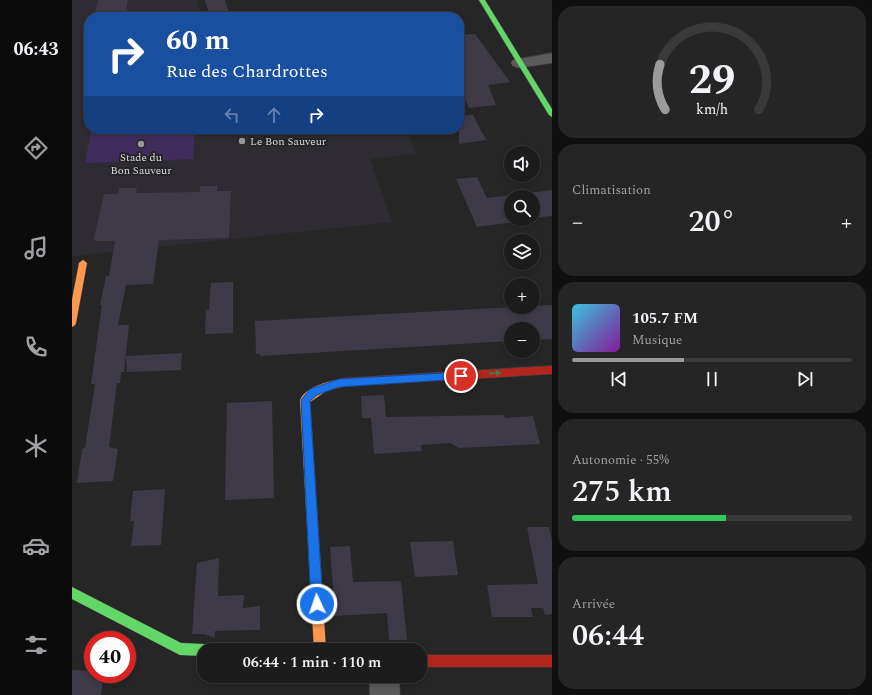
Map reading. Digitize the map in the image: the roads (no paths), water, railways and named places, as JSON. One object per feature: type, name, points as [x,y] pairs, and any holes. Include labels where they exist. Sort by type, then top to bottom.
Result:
[{"type":"street","points":[[482,0],[552,115]]},
{"type":"street","points":[[519,63],[552,58]]},
{"type":"street","points":[[72,323],[83,263]]},
{"type":"street","points":[[320,643],[306,400],[313,392],[339,383],[552,370]]},
{"type":"street","points":[[72,593],[180,649],[197,650]]},
{"type":"street","points":[[427,661],[552,661]]},
{"type":"street","points":[[384,683],[385,695]]},
{"type":"place","name":"Le Bon Sauveur","points":[[242,141]]},
{"type":"place","name":"Stade du Bon Sauveur","points":[[141,144]]}]
